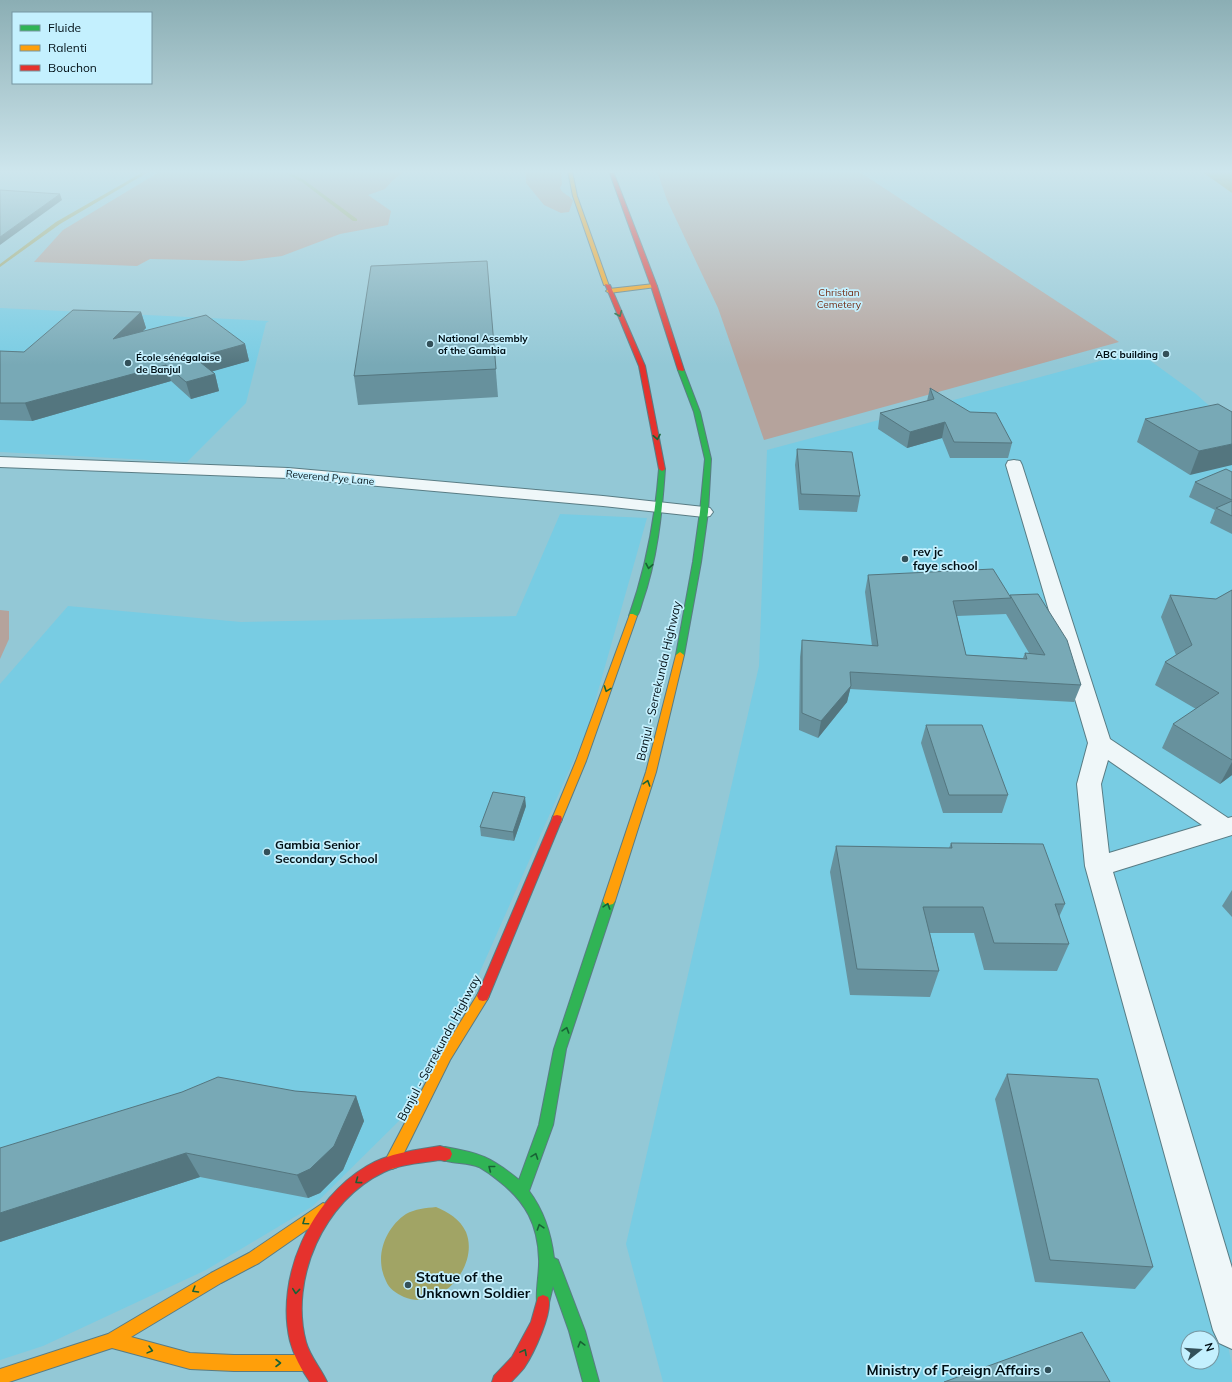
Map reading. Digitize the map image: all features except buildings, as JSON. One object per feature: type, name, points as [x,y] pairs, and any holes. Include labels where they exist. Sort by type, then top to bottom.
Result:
[{"type":"main road","name":"Banjul - Serrekunda Highway","points":[[392,1162],[446,1056],[482,997],[578,768],[644,588],[660,507],[662,464],[642,366],[609,291],[589,235]]},
{"type":"main road","name":"Banjul - Serrekunda Highway","points":[[522,1192],[546,1125],[560,1049],[650,772],[683,642],[704,512],[708,458],[697,412],[673,348],[654,286],[635,235]]},
{"type":"main road","points":[[609,291],[654,286]]},
{"type":"main road","points":[[0,1377],[112,1340],[216,1278],[254,1258],[337,1200],[354,1184],[372,1171],[392,1162],[440,1153],[485,1163],[522,1192],[536,1216],[577,1331],[591,1382]]},
{"type":"main road","points":[[319,1382],[306,1363],[298,1336],[295,1314],[298,1276],[306,1248],[320,1223],[337,1200]]},
{"type":"main road","points":[[500,1382],[518,1363],[538,1324],[547,1283],[546,1244]]},
{"type":"main road","points":[[112,1340],[190,1361],[234,1363],[306,1363]]},
{"type":"street","name":"Reverend Pye Lane","points":[[0,462],[288,473],[704,512]]},
{"type":"street","points":[[1014,465],[1100,743],[1098,758],[1089,784],[1098,866],[1232,1330]]},
{"type":"street","points":[[1100,743],[1228,827]]},
{"type":"street","points":[[1098,866],[1228,827]]},
{"type":"shaded area","name":"École sénégalaise de Banjul","points":[[0,308],[269,321],[266,323],[246,403],[187,462],[0,452]]},
{"type":"shaded area","points":[[1137,351],[1196,394],[1232,426],[1232,1300],[1220,1308],[1232,1365],[1232,1382],[663,1382],[626,1244],[759,666],[767,450]]},
{"type":"shaded area","name":"Gambia Senior Secondary School","points":[[560,514],[647,518],[587,730],[479,974],[408,1112],[313,1206],[206,1270],[43,1346],[0,1360],[0,684],[68,606],[241,622],[516,616]]},
{"type":"shaded area","points":[[436,1207],[453,1216],[466,1232],[469,1245],[467,1259],[462,1272],[443,1292],[430,1298],[417,1300],[404,1297],[389,1286],[383,1272],[381,1262],[387,1235],[392,1227],[409,1212],[424,1208]]},
{"type":"green space","points":[[58,235],[336,235],[282,256],[242,261],[150,259],[137,266],[34,262]]},
{"type":"green space","name":"Christian Cemetery","points":[[684,235],[956,235],[1119,342],[764,440],[718,308]]},
{"type":"green space","points":[[0,610],[9,611],[9,639],[0,659]]},
{"type":"waterway","points":[[0,266],[41,235]]},
{"type":"traffic: fast","points":[[680,655],[697,562],[704,512],[708,459],[697,412],[681,370]]},
{"type":"traffic: fast","points":[[633,616],[645,580],[653,544],[659,506],[662,469]]},
{"type":"traffic: fast","points":[[522,1192],[546,1125],[560,1049],[609,901]]},
{"type":"traffic: fast","points":[[445,1154],[472,1159],[486,1164],[500,1173],[519,1189],[531,1204],[542,1230],[547,1259],[547,1274],[543,1302]]},
{"type":"traffic: fast","points":[[553,1265],[577,1331],[591,1382]]},
{"type":"traffic: slow","points":[[589,235],[607,285]]},
{"type":"traffic: slow","points":[[609,291],[654,286]]},
{"type":"traffic: slow","points":[[557,819],[581,761],[633,616]]},
{"type":"traffic: slow","points":[[609,901],[651,772],[680,655]]},
{"type":"traffic: slow","points":[[392,1162],[446,1056],[483,996]]},
{"type":"traffic: slow","points":[[0,1377],[112,1340],[216,1278],[254,1258],[323,1210]]},
{"type":"traffic: slow","points":[[112,1340],[190,1361],[234,1363],[306,1363]]},
{"type":"traffic: jam","points":[[635,235],[654,286],[681,370]]},
{"type":"traffic: jam","points":[[607,285],[642,366],[662,469]]},
{"type":"traffic: jam","points":[[483,996],[557,819]]},
{"type":"traffic: jam","points":[[319,1382],[308,1366],[300,1348],[297,1336],[295,1313],[296,1289],[301,1265],[321,1220],[336,1201],[353,1184],[372,1171],[405,1159],[440,1153],[445,1154]]},
{"type":"traffic: jam","points":[[500,1382],[518,1363],[538,1324],[543,1302]]},
{"type":"place","name":"National Assembly of the Gambia","points":[[430,344]]},
{"type":"place","name":"ABC building","points":[[1166,354]]},
{"type":"place","name":"École sénégalaise de Banjul","points":[[128,363]]},
{"type":"place","name":"rev jc faye school","points":[[905,559]]},
{"type":"place","name":"Gambia Senior Secondary School","points":[[267,852]]},
{"type":"place","name":"Statue of the Unknown Soldier","points":[[408,1285]]},
{"type":"place","name":"Ministry of Foreign Affairs","points":[[1048,1370]]}]
